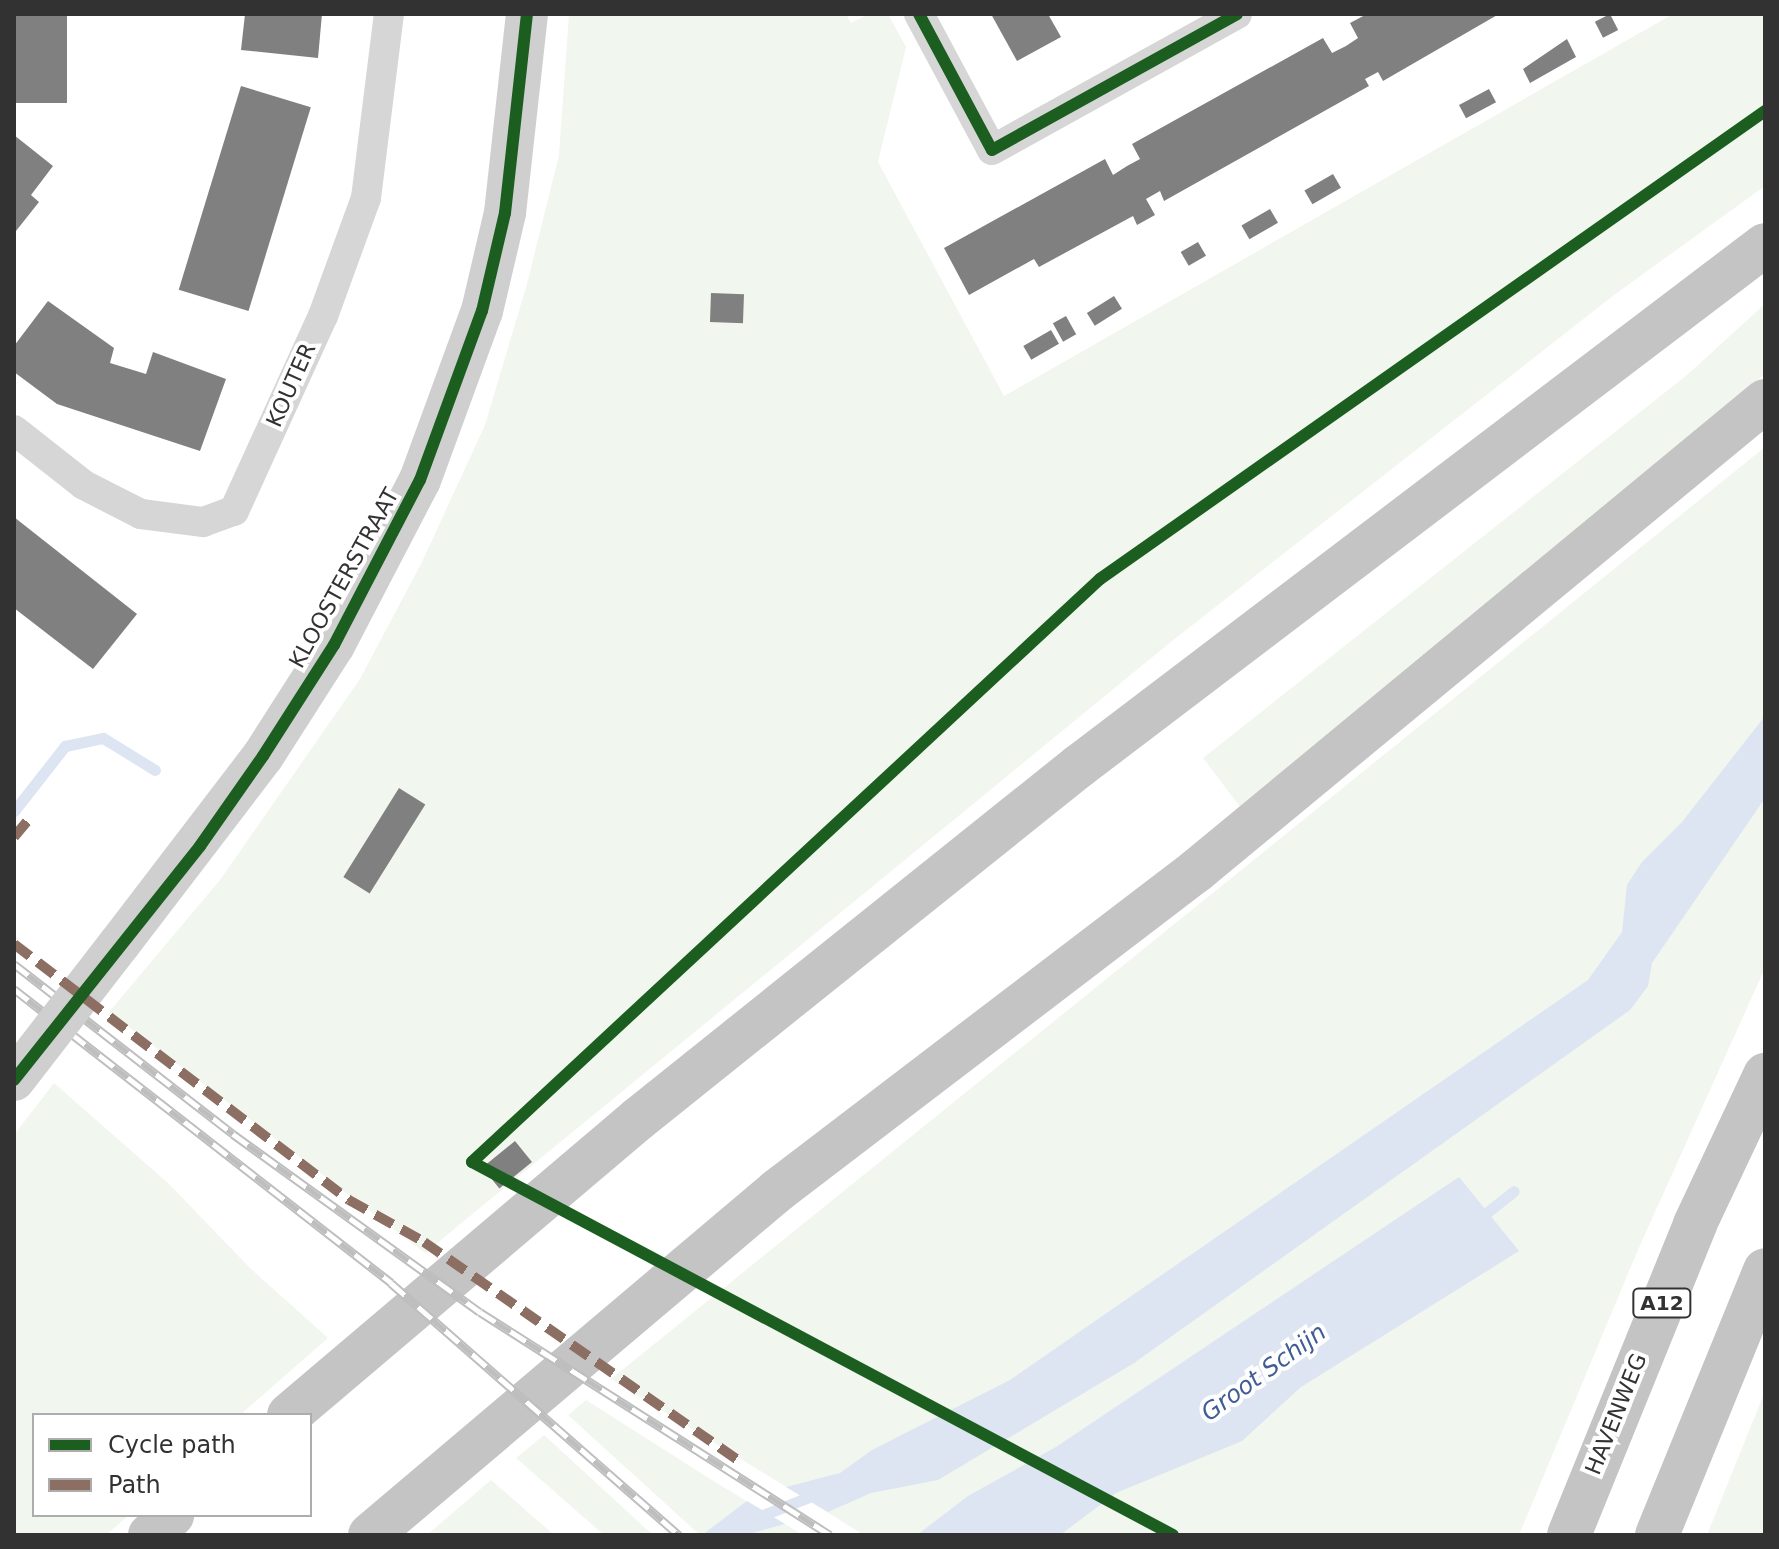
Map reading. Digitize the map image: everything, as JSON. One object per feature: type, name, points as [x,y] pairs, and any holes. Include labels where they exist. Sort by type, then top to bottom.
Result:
[{"type":"highway","points":[[291,1413],[638,1119],[1067,775],[1765,245]]},
{"type":"highway","points":[[370,1535],[778,1190],[1196,871],[1765,401]]},
{"type":"highway","name":"HAVENWEG","points":[[1569,1535],[1695,1224],[1765,1075]]},
{"type":"highway","points":[[1657,1535],[1765,1270]]},
{"type":"highway","points":[[150,1535],[170,1517]]},
{"type":"main road","name":"KLOOSTERSTRAAT","points":[[14,1080],[200,846],[263,756],[334,645],[420,480],[482,311],[502,227],[520,112],[527,14]]},
{"type":"street","name":"KOUTER","points":[[14,430],[84,485],[141,514],[203,522],[234,511],[323,316],[366,198],[389,14]]},
{"type":"street","points":[[919,14],[992,150],[1237,14]]},
{"type":"shaded area","points":[[569,14],[846,14],[851,23],[869,14],[888,14],[906,47],[878,162],[1004,396],[1673,14],[1765,14],[1765,186],[1614,295],[1172,641],[425,1253],[109,1012],[220,880],[360,679],[422,562],[485,425],[527,284],[559,155]]},
{"type":"shaded area","points":[[1765,304],[1765,374],[1241,808],[1203,758],[1687,375]]},
{"type":"shaded area","points":[[1765,447],[1765,968],[1637,1252],[1519,1535],[864,1535],[611,1379]]},
{"type":"shaded area","points":[[54,1083],[168,1183],[251,1269],[328,1338],[242,1413],[32,1413],[32,1517],[127,1517],[106,1535],[14,1535],[14,1135]]},
{"type":"shaded area","points":[[1765,1391],[1765,1535],[1707,1535]]},
{"type":"shaded area","points":[[586,1400],[803,1535],[700,1535],[568,1415]]},
{"type":"shaded area","points":[[544,1435],[653,1535],[604,1535],[516,1458]]},
{"type":"shaded area","points":[[491,1480],[554,1535],[427,1535]]},
{"type":"water","points":[[1765,716],[1765,798],[1652,963],[1648,986],[1630,1010],[1134,1363],[938,1480],[871,1493],[828,1512],[786,1487],[840,1473],[872,1450],[1010,1380],[1588,980],[1622,932],[1627,885],[1642,862],[1682,822]]},
{"type":"water","points":[[1459,1177],[1519,1251],[1301,1387],[1242,1441],[1116,1493],[1060,1535],[917,1535],[968,1496],[1056,1447]]},
{"type":"water","points":[[747,1501],[785,1524],[745,1535],[702,1535]]},
{"type":"building","points":[[14,14],[67,14],[67,103],[14,103]]},
{"type":"building","points":[[245,14],[322,14],[318,58],[241,50]]},
{"type":"building","points":[[991,14],[1048,14],[1061,37],[1017,61]]},
{"type":"building","points":[[1367,14],[1499,14],[1383,81],[1378,72],[1365,79],[1369,86],[1164,201],[1160,191],[1146,199],[1155,215],[1137,225],[1133,216],[1039,267],[1034,259],[969,295],[944,248],[1105,159],[1113,175],[1140,159],[1132,144],[1323,38],[1332,53],[1346,46],[1358,38],[1350,23]]},
{"type":"building","points":[[1610,14],[1618,30],[1603,38],[1595,22]]},
{"type":"building","points":[[1567,39],[1576,57],[1530,83],[1523,69]]},
{"type":"building","points":[[241,86],[311,107],[249,311],[179,290]]},
{"type":"building","points":[[1489,89],[1496,102],[1466,118],[1459,105]]},
{"type":"building","points":[[14,135],[53,166],[31,195],[39,202],[16,231]]},
{"type":"building","points":[[1333,174],[1341,188],[1312,204],[1304,190]]},
{"type":"building","points":[[1270,209],[1278,223],[1249,239],[1241,226]]},
{"type":"building","points":[[1198,242],[1206,256],[1189,266],[1181,252]]},
{"type":"building","points":[[711,293],[744,294],[743,323],[710,322]]},
{"type":"building","points":[[1114,296],[1122,309],[1095,326],[1087,313]]},
{"type":"building","points":[[48,301],[114,348],[110,363],[146,374],[153,352],[226,379],[200,451],[57,404],[14,372],[14,346]]},
{"type":"building","points":[[1066,316],[1076,334],[1063,342],[1053,323]]},
{"type":"building","points":[[1051,330],[1059,344],[1031,360],[1023,346]]},
{"type":"building","points":[[14,517],[137,614],[93,669],[14,608]]},
{"type":"building","points":[[399,788],[425,804],[370,893],[343,877]]},
{"type":"building","points":[[515,1141],[532,1162],[499,1188],[482,1167]]},
{"type":"waterway","points":[[14,811],[65,746],[103,738],[155,770]]},
{"type":"waterway","name":"Groot Schijn","points":[[1480,1218],[1514,1191]]},
{"type":"waterway","points":[[755,1518],[817,1494]]},
{"type":"railway","points":[[14,964],[233,1134],[480,1312],[830,1535]]},
{"type":"railway","points":[[14,989],[391,1283],[679,1535]]},
{"type":"marked path","points":[[14,837],[31,817]]},
{"type":"marked path","points":[[14,944],[349,1200],[424,1242],[740,1462]]},
{"type":"cycle path","points":[[14,1080],[200,846],[263,756],[334,645],[420,480],[482,311],[505,213],[527,14]]},
{"type":"cycle path","points":[[919,14],[992,150],[1237,14]]},
{"type":"cycle path","points":[[1173,1535],[472,1162],[1100,579],[1765,111]]}]
